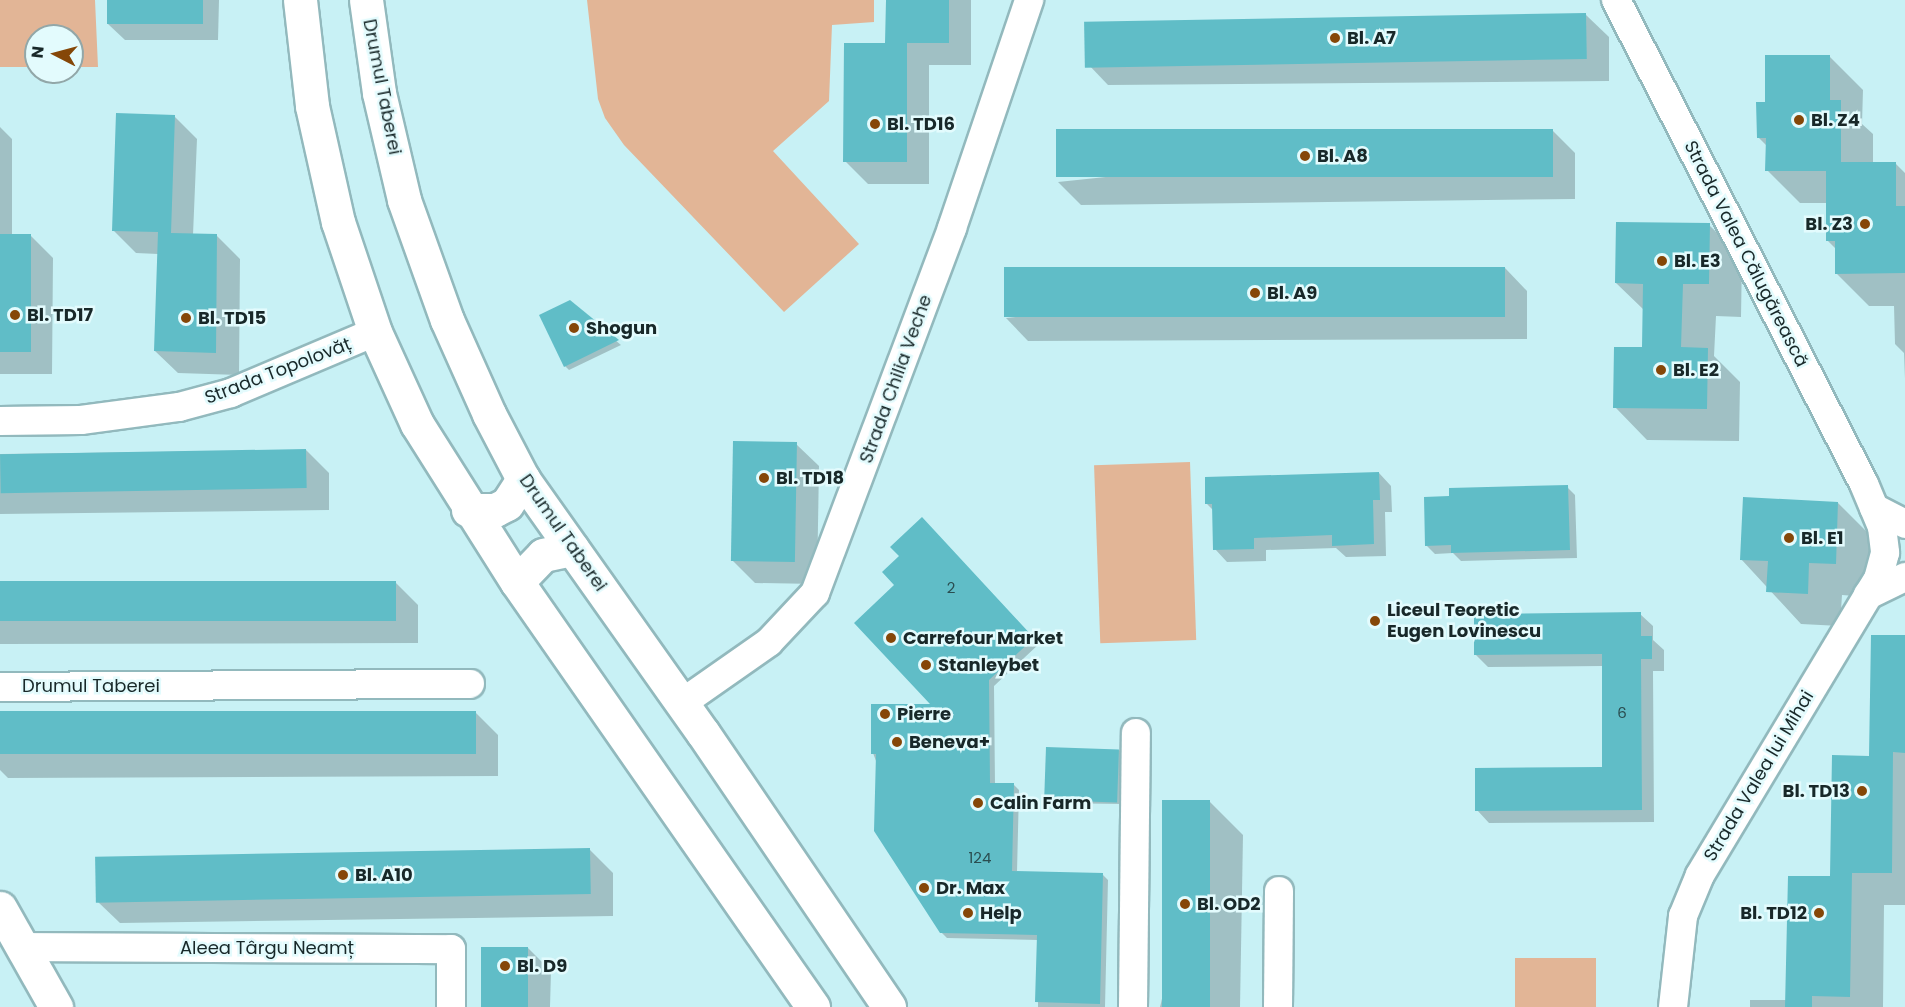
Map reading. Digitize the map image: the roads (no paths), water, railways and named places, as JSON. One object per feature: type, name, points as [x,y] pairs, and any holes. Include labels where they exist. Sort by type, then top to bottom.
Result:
[{"type":"main road","points":[[300,0],[323,161],[338,222],[375,332],[417,424],[468,510],[516,582],[813,1007]]},
{"type":"main road","name":"Drumul Taberei","points":[[366,0],[379,93],[415,234],[447,320],[523,479],[682,703],[889,1007]]},
{"type":"main road","points":[[468,510],[495,510],[507,504],[523,479]]},
{"type":"main road","points":[[516,582],[543,555],[572,549]]},
{"type":"main road","points":[[0,908],[25,948],[56,1007]]},
{"type":"street","name":"Strada Chilia Veche","points":[[682,703],[769,642],[815,593],[952,228],[1029,0]]},
{"type":"street","name":"Strada Valea Călugărească","points":[[1616,0],[1874,508],[1882,527],[1885,553],[1878,579],[1868,595]]},
{"type":"street","name":"Strada Topolovăț","points":[[0,421],[81,420],[179,407],[231,393],[375,332]]},
{"type":"street","points":[[1874,508],[1905,524]]},
{"type":"street","points":[[1868,595],[1905,577]]},
{"type":"street","name":"Strada Valea lui Mihai","points":[[1673,1007],[1683,916],[1700,875],[1868,595]]},
{"type":"street","name":"Drumul Taberei","points":[[0,687],[470,684]]},
{"type":"street","points":[[1133,1007],[1136,733]]},
{"type":"street","points":[[1278,1007],[1279,891]]},
{"type":"street","name":"Aleea Târgu Neamț","points":[[25,948],[451,949],[451,1007]]},
{"type":"place","name":"Bl. A7","points":[[1335,38]]},
{"type":"place","name":"Bl. Z4","points":[[1799,120]]},
{"type":"place","name":"Bl. TD16","points":[[875,124]]},
{"type":"place","name":"Bl. A8","points":[[1305,156]]},
{"type":"place","name":"Bl. Z3","points":[[1865,224]]},
{"type":"place","name":"Bl. E3","points":[[1662,261]]},
{"type":"place","name":"Bl. A9","points":[[1255,293]]},
{"type":"place","name":"Bl. TD17","points":[[15,315]]},
{"type":"place","name":"Bl. TD15","points":[[186,318]]},
{"type":"place","name":"Shogun","points":[[574,328]]},
{"type":"place","name":"Bl. E2","points":[[1661,370]]},
{"type":"place","name":"Bl. TD18","points":[[764,478]]},
{"type":"place","name":"Bl. E1","points":[[1789,538]]},
{"type":"place","name":"Liceul Teoretic Eugen Lovinescu","points":[[1375,621]]},
{"type":"place","name":"Carrefour Market","points":[[891,638]]},
{"type":"place","name":"Stanleybet","points":[[926,665]]},
{"type":"place","name":"Pierre","points":[[885,714]]},
{"type":"place","name":"Beneva+","points":[[897,742]]},
{"type":"place","name":"Bl. TD13","points":[[1862,791]]},
{"type":"place","name":"Calin Farm","points":[[978,803]]},
{"type":"place","name":"Bl. A10","points":[[343,875]]},
{"type":"place","name":"Dr. Max","points":[[924,888]]},
{"type":"place","name":"Bl. OD2","points":[[1185,904]]},
{"type":"place","name":"Help","points":[[968,913]]},
{"type":"place","name":"Bl. TD12","points":[[1819,913]]},
{"type":"place","name":"Bl. D9","points":[[505,966]]}]
